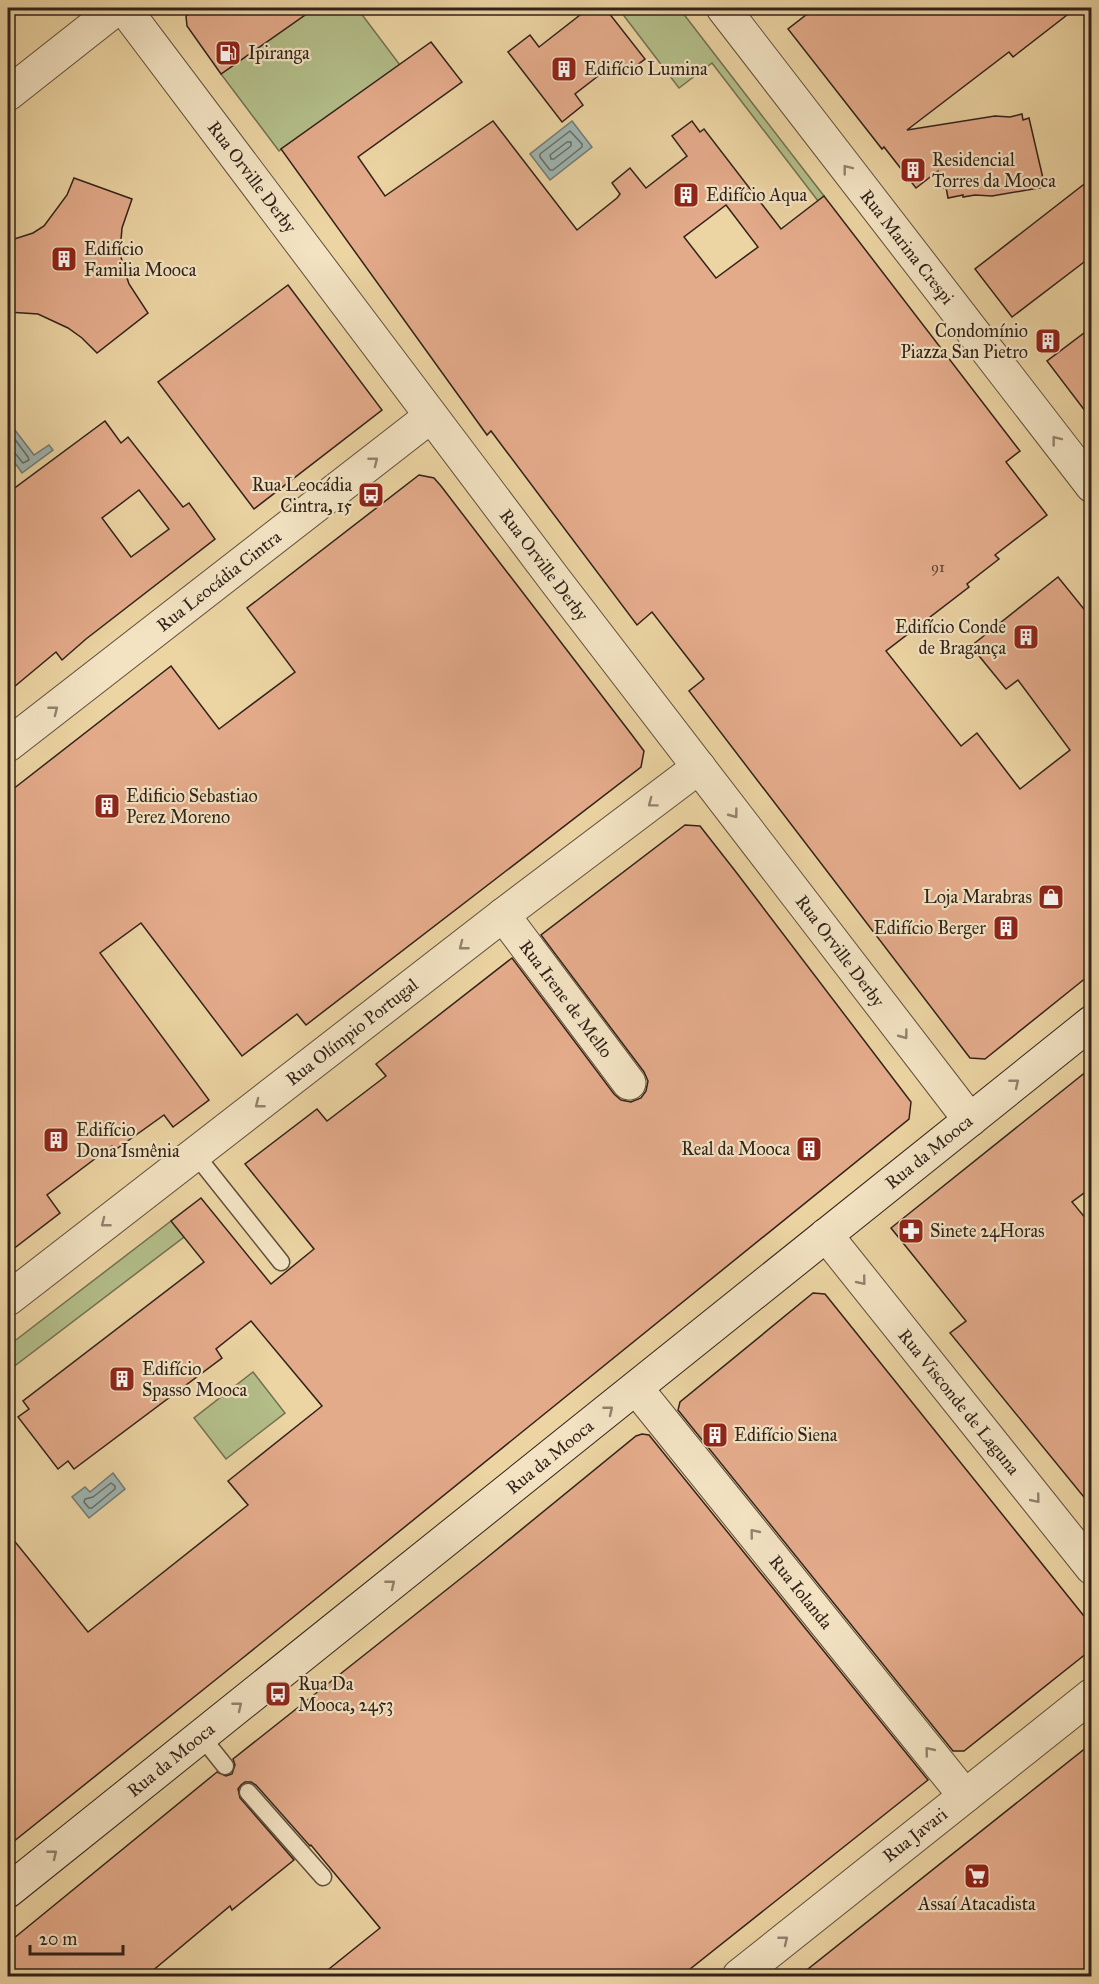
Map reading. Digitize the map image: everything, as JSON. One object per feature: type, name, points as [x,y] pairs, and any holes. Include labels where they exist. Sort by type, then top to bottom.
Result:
[{"type":"street","points":[[8,94],[117,8]]},
{"type":"street","name":"Rua Orville Derby","points":[[124,8],[431,416],[970,1120]]},
{"type":"street","name":"Rua Marina Crespi","points":[[723,8],[1092,486]]},
{"type":"street","name":"Rua Leocádia Cintra","points":[[8,745],[431,416]]},
{"type":"street","name":"Rua Olímpio Portugal","points":[[8,1299],[503,915],[699,767]]},
{"type":"street","name":"Rua Irene de Mello","points":[[503,915],[629,1083]]},
{"type":"street","name":"Rua da Mooca","points":[[8,1891],[1092,1022]]},
{"type":"street","name":"Rua Visconde de Laguna","points":[[826,1235],[1092,1568]]},
{"type":"street","name":"Rua Iolanda","points":[[636,1388],[965,1796]]},
{"type":"street","name":"Rua Javari","points":[[739,1977],[1092,1695]]},
{"type":"lane","points":[[195,1154],[281,1262]]},
{"type":"lane","points":[[201,1736],[225,1766]]},
{"type":"lane","points":[[248,1792],[323,1877]]},
{"type":"green space","points":[[315,8],[357,8],[400,65],[279,151],[221,74]]},
{"type":"green space","points":[[618,8],[679,8],[824,196],[818,201],[712,63],[679,88]]},
{"type":"green space","points":[[171,1221],[184,1237],[8,1371],[8,1346]]},
{"type":"green space","points":[[253,1372],[285,1413],[226,1459],[194,1418]]},
{"type":"water","points":[[572,121],[592,147],[550,180],[530,154]]},
{"type":"water","points":[[8,421],[34,455],[49,445],[53,450],[22,473],[8,453]]},
{"type":"water","points":[[113,1473],[125,1489],[89,1518],[72,1497],[85,1487],[90,1492]]},
{"type":"building","name":"Ipiranga","points":[[197,8],[315,8],[221,74],[187,26],[186,16]]},
{"type":"building","name":"Edifício Lumina","points":[[589,8],[605,8],[645,59],[624,75],[615,63],[575,94],[583,105],[562,122],[508,52],[530,35],[539,47]]},
{"type":"building","points":[[815,8],[1076,8],[1013,57],[1009,52],[907,130],[1022,114],[1023,120],[1029,118],[1045,187],[992,196],[963,197],[963,195],[948,198],[946,187],[941,188],[938,171],[916,188],[884,147],[882,149],[788,29]]},
{"type":"building","points":[[431,42],[462,82],[358,157],[385,196],[493,121],[577,230],[617,198],[620,194],[612,183],[630,168],[646,188],[687,156],[672,136],[692,121],[700,132],[704,129],[781,229],[824,196],[1020,451],[1006,462],[1047,515],[995,555],[999,559],[967,584],[969,587],[886,651],[961,746],[977,733],[1020,789],[1070,750],[1018,680],[1006,689],[971,646],[1058,577],[1092,619],[1092,973],[985,1059],[970,1058],[689,691],[704,679],[652,612],[637,625],[491,431],[487,435],[281,149]],"holes":[[[726,205],[758,247],[716,278],[684,237]]]},
{"type":"building","name":"Edifício Familia Mooca","points":[[74,178],[132,199],[122,228],[120,252],[129,284],[148,313],[97,353],[68,328],[38,314],[8,312],[8,241],[33,233],[44,226],[67,195]]},
{"type":"building","points":[[1092,178],[1092,256],[1012,317],[975,269]]},
{"type":"building","points":[[288,285],[382,410],[254,509],[158,382]]},
{"type":"building","points":[[1092,327],[1092,420],[1047,361]]},
{"type":"building","points":[[105,421],[121,443],[128,437],[183,507],[189,503],[215,539],[62,660],[56,652],[8,692],[8,493]],"holes":[[[139,490],[169,529],[131,557],[102,518]]]},
{"type":"building","points":[[419,475],[434,478],[441,486],[632,735],[644,751],[641,767],[306,1025],[297,1014],[242,1056],[141,923],[100,953],[209,1100],[173,1127],[164,1115],[115,1150],[112,1146],[47,1195],[60,1213],[8,1253],[8,793],[171,666],[219,729],[295,672],[247,608]]},
{"type":"building","points":[[685,825],[700,826],[736,872],[911,1102],[909,1119],[8,1846],[8,1533],[88,1632],[248,1505],[228,1481],[322,1406],[251,1321],[216,1349],[222,1358],[74,1469],[68,1461],[58,1469],[18,1417],[29,1409],[23,1401],[204,1262],[171,1221],[201,1198],[271,1284],[314,1249],[245,1164],[317,1109],[327,1121],[386,1076],[376,1064],[512,958],[614,1094],[621,1100],[631,1102],[641,1098],[646,1091],[648,1081],[644,1072],[541,935]]},
{"type":"building","points":[[1092,1067],[1092,1187],[1072,1202],[1092,1226],[1092,1507],[950,1333],[966,1321],[891,1228]]},
{"type":"building","points":[[813,1293],[825,1294],[1092,1626],[1092,1649],[964,1751],[953,1751],[678,1410],[680,1402]]},
{"type":"building","points":[[649,1435],[928,1780],[680,1977],[319,1977],[380,1928],[311,1845],[256,1785],[245,1782],[238,1789],[240,1798],[294,1860],[232,1910],[230,1906],[145,1977],[8,1977],[8,1943],[217,1772],[226,1776],[232,1774],[235,1765],[233,1759],[636,1436]]},
{"type":"building","name":"Assaí Atacadista","points":[[1092,1743],[1092,1977],[798,1977],[1019,1801]]},
{"type":"place","name":"Ipiranga","points":[[228,53]]},
{"type":"place","name":"Edifício Lumina","points":[[564,69]]},
{"type":"place","name":"Residencial Torres da Mooca","points":[[913,170]]},
{"type":"place","name":"Edifício Aqua","points":[[686,195]]},
{"type":"place","name":"Edifício Familia Mooca","points":[[64,259]]},
{"type":"place","name":"Condomínio Piazza San Pietro","points":[[1048,341]]},
{"type":"place","name":"Rua Leocádia Cintra, 15","points":[[371,495]]},
{"type":"place","name":"Edifício Conde de Bragança","points":[[1026,637]]},
{"type":"place","name":"Edificio Sebastiao Perez Moreno","points":[[107,806]]},
{"type":"place","name":"Loja Marabras","points":[[1051,897]]},
{"type":"place","name":"Edifício Berger","points":[[1006,928]]},
{"type":"place","name":"Edifício Dona Ismênia","points":[[56,1140]]},
{"type":"place","name":"Real da Mooca","points":[[809,1149]]},
{"type":"place","name":"Sinete 24Horas","points":[[911,1231]]},
{"type":"place","name":"Edifício Spasso Mooca","points":[[122,1379]]},
{"type":"place","name":"Edifício Siena","points":[[715,1435]]},
{"type":"place","name":"Rua Da Mooca, 2453","points":[[278,1694]]},
{"type":"place","name":"Assaí Atacadista","points":[[977,1876]]}]
